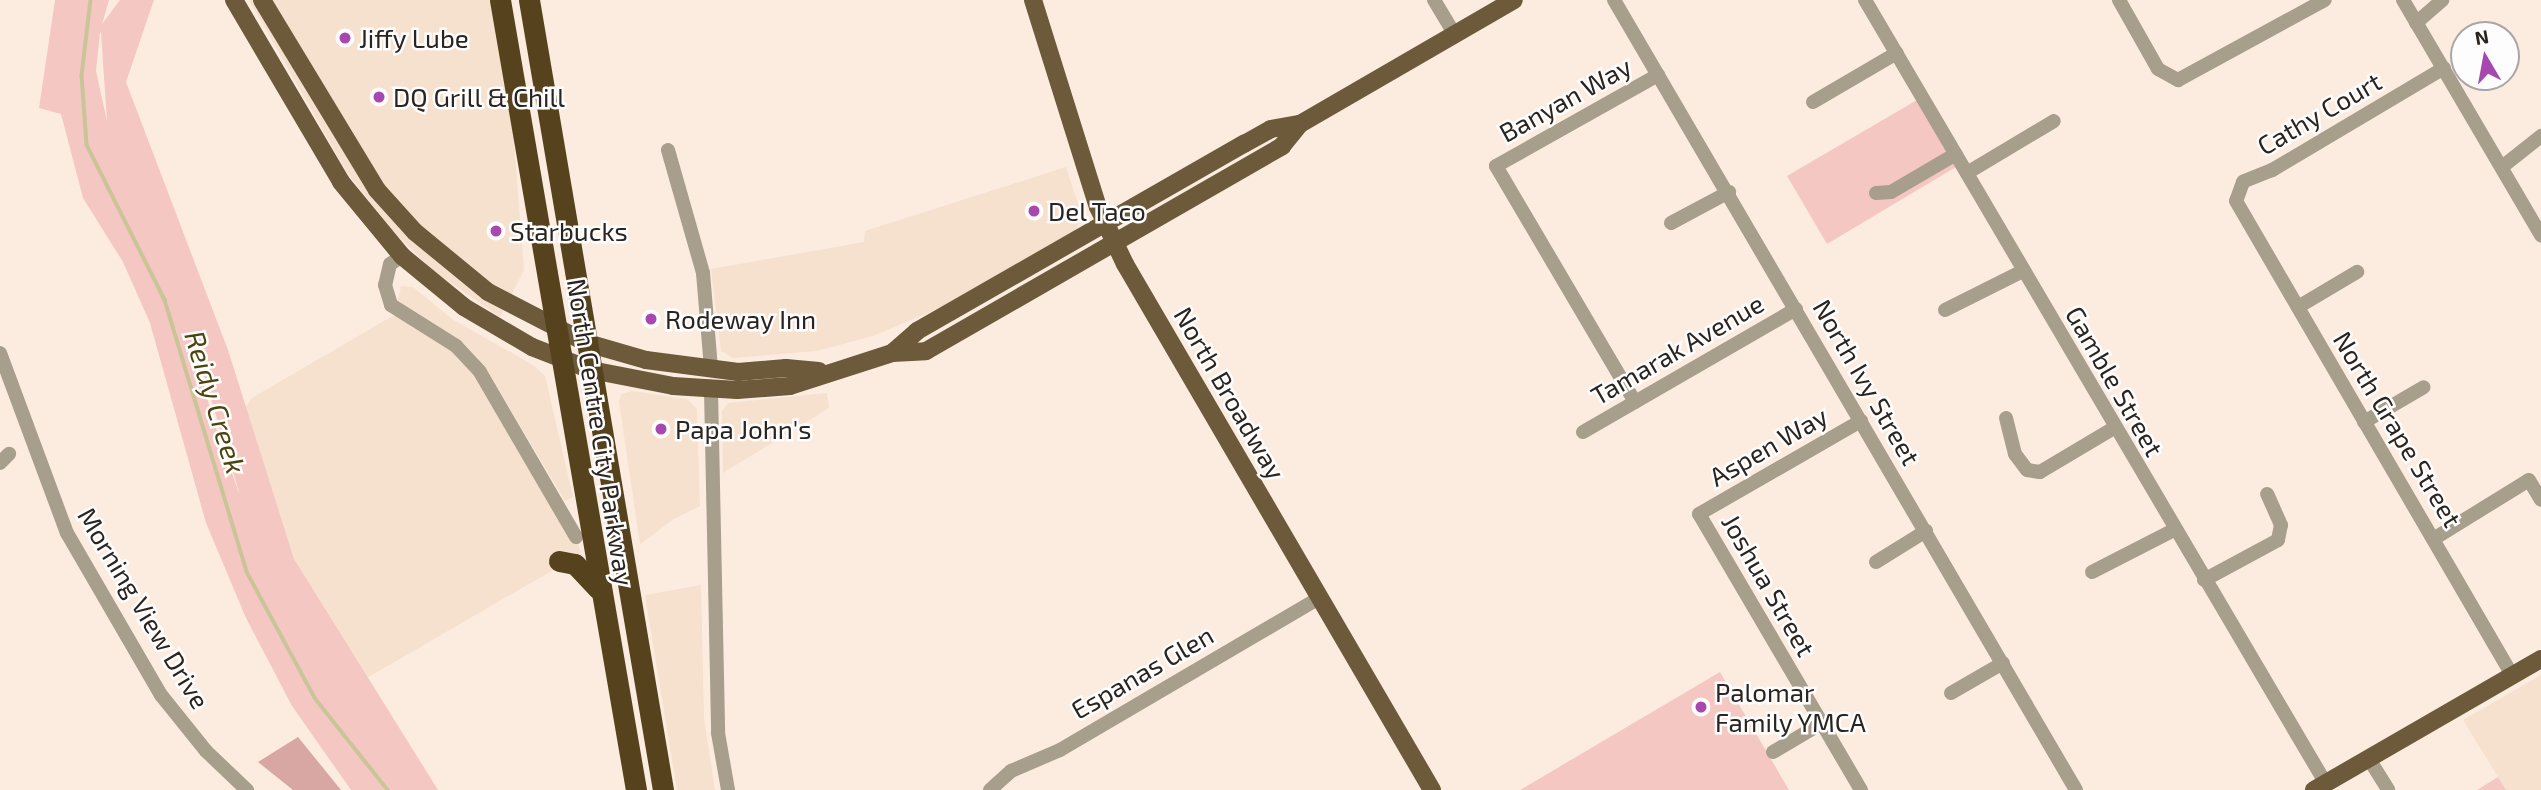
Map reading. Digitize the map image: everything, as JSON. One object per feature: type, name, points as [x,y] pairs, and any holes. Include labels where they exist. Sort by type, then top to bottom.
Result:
[{"type":"highway","name":"North Centre City Parkway","points":[[500,0],[561,359],[593,581],[636,790]]},
{"type":"highway","name":"North Centre City Parkway","points":[[529,0],[663,790]]},
{"type":"highway","points":[[576,537],[593,581]]},
{"type":"highway","points":[[559,561],[575,564],[593,581]]},
{"type":"main road","points":[[234,0],[341,182],[402,256],[471,312],[561,359],[591,370],[711,390],[790,386],[823,371],[892,353],[926,351],[957,336],[1282,146],[1300,124]]},
{"type":"main road","points":[[262,0],[359,165],[397,213],[468,278],[556,329],[587,343],[646,360],[711,369],[823,371]]},
{"type":"main road","name":"North Broadway","points":[[1033,0],[1106,224],[1116,244],[1432,790]]},
{"type":"main road","points":[[892,353],[917,331],[1271,129],[1300,124],[1514,0]]},
{"type":"main road","points":[[2319,788],[2538,662]]},
{"type":"street","points":[[1434,0],[1455,35]]},
{"type":"street","name":"North Ivy Street","points":[[1614,0],[1729,192],[2003,663],[2073,789]]},
{"type":"street","name":"Gamble Street","points":[[1865,0],[2204,580],[2319,788]]},
{"type":"street","points":[[2119,0],[2165,75],[2178,80],[2325,0]]},
{"type":"street","points":[[2403,0],[2541,235]]},
{"type":"street","points":[[2416,23],[2442,0]]},
{"type":"street","points":[[1813,102],[1897,53]]},
{"type":"street","name":"Cathy Court","points":[[2238,210],[2236,192],[2243,182],[2272,170],[2444,68]]},
{"type":"street","name":"Banyan Way","points":[[1635,402],[1496,166],[1658,75]]},
{"type":"street","points":[[1967,173],[2054,121]]},
{"type":"street","points":[[2502,167],[2541,136]]},
{"type":"street","points":[[667,150],[703,277],[711,369]]},
{"type":"street","points":[[1875,193],[1891,192],[1956,154]]},
{"type":"street","points":[[1671,223],[1729,192]]},
{"type":"street","name":"North Grape Street","points":[[2238,210],[2258,235],[2512,675]]},
{"type":"street","points":[[402,256],[390,264],[385,285],[391,305],[456,346],[480,372],[576,537]]},
{"type":"street","points":[[1945,310],[2023,271]]},
{"type":"street","points":[[2298,307],[2357,272]]},
{"type":"street","name":"Tamarak Avenue","points":[[1583,432],[1796,309]]},
{"type":"street","name":"Morning View Drive","points":[[0,353],[67,533],[161,695],[206,751],[247,790]]},
{"type":"street","points":[[2364,422],[2424,387]]},
{"type":"street","points":[[711,390],[718,733],[728,790]]},
{"type":"street","points":[[2006,418],[2015,454],[2027,470],[2040,472],[2114,428]]},
{"type":"street","name":"Aspen Way","points":[[1699,514],[1861,421]]},
{"type":"street","points":[[2435,538],[2529,480],[2541,499]]},
{"type":"street","points":[[2204,580],[2277,540],[2281,525],[2267,494]]},
{"type":"street","name":"Joshua Street","points":[[1699,514],[1861,790]]},
{"type":"street","points":[[2092,572],[2174,530]]},
{"type":"street","points":[[1876,562],[1926,531]]},
{"type":"street","name":"Espanas Glen","points":[[990,790],[1011,771],[1060,750],[1319,598]]},
{"type":"street","points":[[1951,693],[2003,663]]},
{"type":"street","points":[[1773,752],[1822,723]]},
{"type":"street","points":[[2369,759],[2388,790]]},
{"type":"shaded area","points":[[55,0],[109,0],[102,24],[120,0],[154,0],[126,82],[228,350],[294,559],[438,790],[351,790],[292,706],[246,618],[206,523],[150,323],[123,262],[83,198],[61,114],[39,108]],"holes":[[[101,33],[107,121],[96,71]],[[192,336],[239,492],[239,493],[212,417]]]},
{"type":"shaded area","points":[[249,0],[490,0],[513,131],[524,270],[500,317],[431,269],[392,230],[348,174]]},
{"type":"shaded area","points":[[1917,100],[1956,167],[1827,244],[1787,176]]},
{"type":"shaded area","points":[[1066,167],[1081,213],[1077,229],[944,306],[873,336],[817,351],[733,358],[721,351],[711,269],[864,242],[865,231]]},
{"type":"shaded area","points":[[401,286],[413,287],[452,319],[533,365],[545,376],[573,497],[565,501],[487,370],[398,301]]},
{"type":"shaded area","points":[[401,311],[456,346],[576,537],[581,554],[365,679],[325,623],[294,559],[244,409],[252,398]]},
{"type":"shaded area","points":[[632,391],[687,399],[697,409],[700,506],[674,519],[640,544],[619,402],[621,394]]},
{"type":"shaded area","points":[[827,393],[829,408],[723,473],[722,411],[728,403]]},
{"type":"shaded area","points":[[701,585],[704,718],[715,790],[677,790],[645,595]]},
{"type":"shaded area","name":"Palomar Family YMCA","points":[[1720,672],[1789,790],[1520,790]]},
{"type":"shaded area","points":[[2541,675],[2541,790],[2506,790],[2463,720]]},
{"type":"shaded area","points":[[298,737],[341,790],[293,790],[258,762]]},
{"type":"shaded area","points":[[2498,777],[2506,790],[2477,790]]},
{"type":"waterway","name":"Reidy Creek","points":[[91,0],[82,75],[87,145],[165,300],[247,572],[315,698],[388,790]]},
{"type":"place","name":"Jiffy Lube","points":[[345,38]]},
{"type":"place","name":"DQ Grill & Chill","points":[[379,97]]},
{"type":"place","name":"Del Taco","points":[[1034,211]]},
{"type":"place","name":"Starbucks","points":[[496,231]]},
{"type":"place","name":"Rodeway Inn","points":[[651,319]]},
{"type":"place","name":"Papa John's","points":[[661,429]]},
{"type":"place","name":"Palomar Family YMCA","points":[[1701,707]]}]
